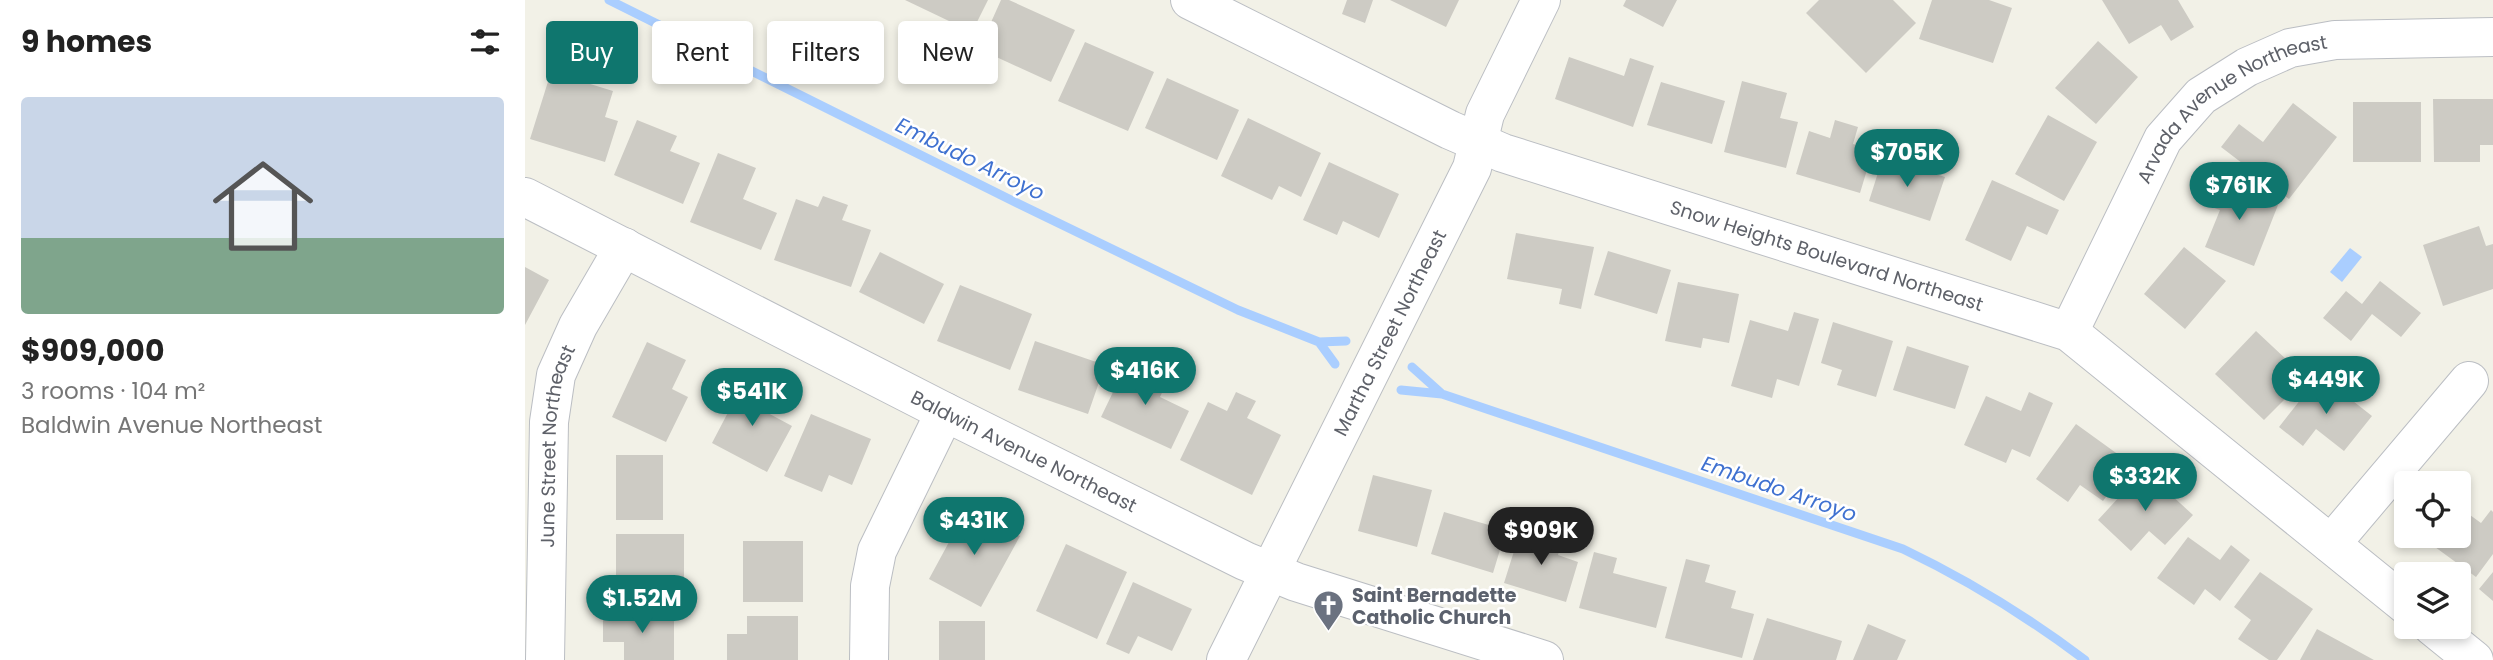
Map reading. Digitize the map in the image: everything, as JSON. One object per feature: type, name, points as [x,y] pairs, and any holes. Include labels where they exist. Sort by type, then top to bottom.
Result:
[{"type":"street","name":"Snow Heights Boulevard Northeast","points":[[1191,0],[1503,153],[2069,332],[2394,595]]},
{"type":"street","name":"Martha Street Northeast","points":[[1226,660],[1472,168],[1485,114],[1541,0]]},
{"type":"street","name":"Arvada Avenue Northeast","points":[[2069,332],[2163,139],[2201,96],[2247,67],[2290,48],[2336,40],[2493,37]]},
{"type":"street","name":"Baldwin Avenue Northeast","points":[[525,197],[945,412],[1271,572],[1544,660]]},
{"type":"street","name":"June Street Northeast","points":[[545,660],[549,422],[556,375],[578,326],[624,247]]},
{"type":"street","points":[[2331,544],[2469,381]]},
{"type":"street","points":[[869,660],[870,586],[877,551],[945,412]]},
{"type":"street","points":[[2448,639],[2474,660]]},
{"type":"water","points":[[2350,248],[2362,257],[2342,282],[2330,272]]},
{"type":"building","points":[[905,0],[988,0],[978,21],[949,21]]},
{"type":"building","points":[[1001,0],[1009,0],[1075,30],[1051,82],[998,58],[998,21],[992,21]]},
{"type":"building","points":[[1347,0],[1373,0],[1365,23],[1342,14]]},
{"type":"building","points":[[1390,0],[1459,0],[1446,27]]},
{"type":"building","points":[[1626,0],[1677,0],[1663,27],[1623,6]]},
{"type":"building","points":[[1819,0],[1893,0],[1916,23],[1866,73],[1806,13]]},
{"type":"building","points":[[1932,0],[1989,0],[2012,8],[1993,63],[1919,39]]},
{"type":"building","points":[[2102,0],[2178,0],[2194,27],[2171,41],[2161,25],[2129,44]]},
{"type":"building","points":[[2098,41],[2138,77],[2096,124],[2055,88]]},
{"type":"building","points":[[1085,42],[1154,72],[1128,131],[1058,101]]},
{"type":"building","points":[[1569,57],[1624,76],[1630,58],[1654,66],[1633,127],[1555,99]]},
{"type":"building","points":[[1167,78],[1239,110],[1217,160],[1145,128]]},
{"type":"building","points":[[1742,81],[1787,93],[1780,118],[1798,122],[1786,168],[1724,152]]},
{"type":"building","points":[[1661,82],[1725,101],[1712,144],[1647,125]]},
{"type":"building","points":[[547,84],[590,84],[613,91],[605,117],[618,121],[605,162],[530,139]]},
{"type":"building","points":[[2433,99],[2493,99],[2493,145],[2480,145],[2480,162],[2434,162]]},
{"type":"building","points":[[2353,102],[2421,102],[2421,162],[2353,162]]},
{"type":"building","points":[[2293,103],[2337,137],[2289,199],[2221,147],[2239,124],[2263,142]]},
{"type":"building","points":[[2048,115],[2097,142],[2064,201],[2015,174]]},
{"type":"building","points":[[1248,118],[1321,153],[1301,197],[1279,186],[1272,200],[1221,176]]},
{"type":"building","points":[[637,120],[677,136],[670,151],[700,163],[683,204],[614,175]]},
{"type":"building","points":[[1835,120],[1858,127],[1853,144],[1873,150],[1860,193],[1796,174],[1809,131],[1830,138]]},
{"type":"building","points":[[718,153],[756,168],[743,199],[777,213],[761,250],[690,222]]},
{"type":"building","points":[[1883,157],[1945,177],[1930,221],[1869,201]]},
{"type":"building","points":[[1329,162],[1399,194],[1379,238],[1343,221],[1337,235],[1303,220]]},
{"type":"building","points":[[2213,179],[2278,205],[2254,266],[2205,247],[2220,210],[2203,204]]},
{"type":"building","points":[[1992,180],[2059,210],[2047,235],[2027,226],[2011,261],[1965,240]]},
{"type":"building","points":[[823,196],[848,205],[842,220],[871,230],[851,287],[774,260],[796,199],[818,207]]},
{"type":"building","points":[[2479,226],[2486,246],[2493,244],[2493,289],[2443,306],[2423,245]]},
{"type":"building","points":[[1516,233],[1594,247],[1581,309],[1559,304],[1562,289],[1507,279]]},
{"type":"building","points":[[2184,247],[2226,281],[2185,329],[2144,294]]},
{"type":"building","points":[[1608,251],[1671,270],[1657,314],[1594,295]]},
{"type":"building","points":[[880,252],[944,284],[924,324],[859,292]]},
{"type":"building","points":[[525,267],[549,280],[525,325]]},
{"type":"building","points":[[2380,281],[2421,313],[2401,337],[2372,314],[2351,341],[2323,318],[2346,291],[2362,304]]},
{"type":"building","points":[[1678,282],[1739,294],[1729,343],[1703,338],[1701,348],[1665,341]]},
{"type":"building","points":[[960,285],[1032,314],[1010,370],[937,341]]},
{"type":"building","points":[[1794,312],[1819,319],[1799,386],[1777,379],[1772,398],[1731,386],[1750,320],[1788,331]]},
{"type":"building","points":[[1833,322],[1893,341],[1876,397],[1837,385],[1842,370],[1821,363]]},
{"type":"building","points":[[2256,331],[2288,361],[2282,368],[2299,385],[2264,420],[2215,374]]},
{"type":"building","points":[[1035,341],[1105,365],[1088,414],[1018,390]]},
{"type":"building","points":[[647,342],[686,360],[672,389],[688,397],[666,442],[612,417]]},
{"type":"building","points":[[1907,346],[1969,366],[1955,409],[1893,390]]},
{"type":"building","points":[[1127,363],[1167,382],[1160,397],[1189,411],[1171,449],[1101,417]]},
{"type":"building","points":[[2320,375],[2372,416],[2344,451],[2316,429],[2303,446],[2279,427]]},
{"type":"building","points":[[745,380],[775,396],[766,412],[792,426],[767,472],[712,443]]},
{"type":"building","points":[[1236,392],[1256,401],[1247,418],[1281,435],[1252,495],[1180,460],[1208,402],[1227,411]]},
{"type":"building","points":[[2029,392],[2053,403],[2030,457],[2012,449],[2006,463],[1964,445],[1986,396],[2021,411]]},
{"type":"building","points":[[811,414],[871,439],[852,485],[829,475],[822,492],[784,476]]},
{"type":"building","points":[[2076,424],[2130,463],[2103,501],[2080,485],[2068,502],[2036,479]]},
{"type":"building","points":[[616,455],[663,455],[663,520],[616,520]]},
{"type":"building","points":[[2144,470],[2193,515],[2165,545],[2149,531],[2131,551],[2098,520]]},
{"type":"building","points":[[1373,475],[1432,490],[1417,547],[1358,531]]},
{"type":"building","points":[[968,507],[1020,536],[981,607],[929,579]]},
{"type":"building","points":[[2491,510],[2493,554],[2476,577],[2471,573],[2471,562],[2456,562],[2436,548],[2471,548],[2471,516],[2481,523]]},
{"type":"building","points":[[1444,512],[1506,530],[1493,573],[1431,554]]},
{"type":"building","points":[[1520,532],[1537,537],[1538,532],[1562,540],[1558,555],[1578,562],[1566,602],[1504,583]]},
{"type":"building","points":[[616,534],[684,534],[684,579],[663,579],[663,602],[616,602]]},
{"type":"building","points":[[2188,537],[2220,560],[2231,545],[2250,560],[2220,601],[2205,589],[2194,605],[2157,578]]},
{"type":"building","points":[[743,541],[803,541],[803,602],[743,602]]},
{"type":"building","points":[[1066,544],[1127,572],[1097,639],[1036,611]]},
{"type":"building","points":[[1594,552],[1617,558],[1613,573],[1667,587],[1656,628],[1579,608]]},
{"type":"building","points":[[1686,559],[1710,565],[1705,582],[1736,591],[1731,608],[1754,614],[1742,658],[1665,638]]},
{"type":"building","points":[[2260,572],[2313,609],[2277,660],[2269,660],[2238,639],[2251,620],[2234,607]]},
{"type":"building","points":[[2493,572],[2493,601],[2479,589]]},
{"type":"building","points":[[1133,582],[1192,609],[1172,651],[1138,636],[1129,654],[1106,644]]},
{"type":"building","points":[[603,614],[674,614],[674,660],[624,660],[624,642],[603,642]]},
{"type":"building","points":[[747,616],[798,616],[798,660],[727,660],[727,634],[747,634]]},
{"type":"building","points":[[1767,618],[1842,641],[1836,660],[1753,660]]},
{"type":"building","points":[[939,621],[985,621],[985,660],[939,660]]},
{"type":"building","points":[[1868,624],[1906,640],[1897,660],[1853,660]]},
{"type":"building","points":[[2317,629],[2374,660],[2300,660]]},
{"type":"waterway","name":"Embudo Arroyo","points":[[609,0],[1238,310],[1319,342],[1346,341]]},
{"type":"waterway","name":"Embudo Arroyo","points":[[1319,342],[1335,364]]},
{"type":"waterway","name":"Embudo Arroyo","points":[[1412,367],[1441,393]]},
{"type":"waterway","name":"Embudo Arroyo","points":[[1401,390],[1442,394],[1903,549],[1997,600],[2085,660]]},
{"type":"place","name":"Saint Bernadette Catholic Church","points":[[1329,633]]}]
